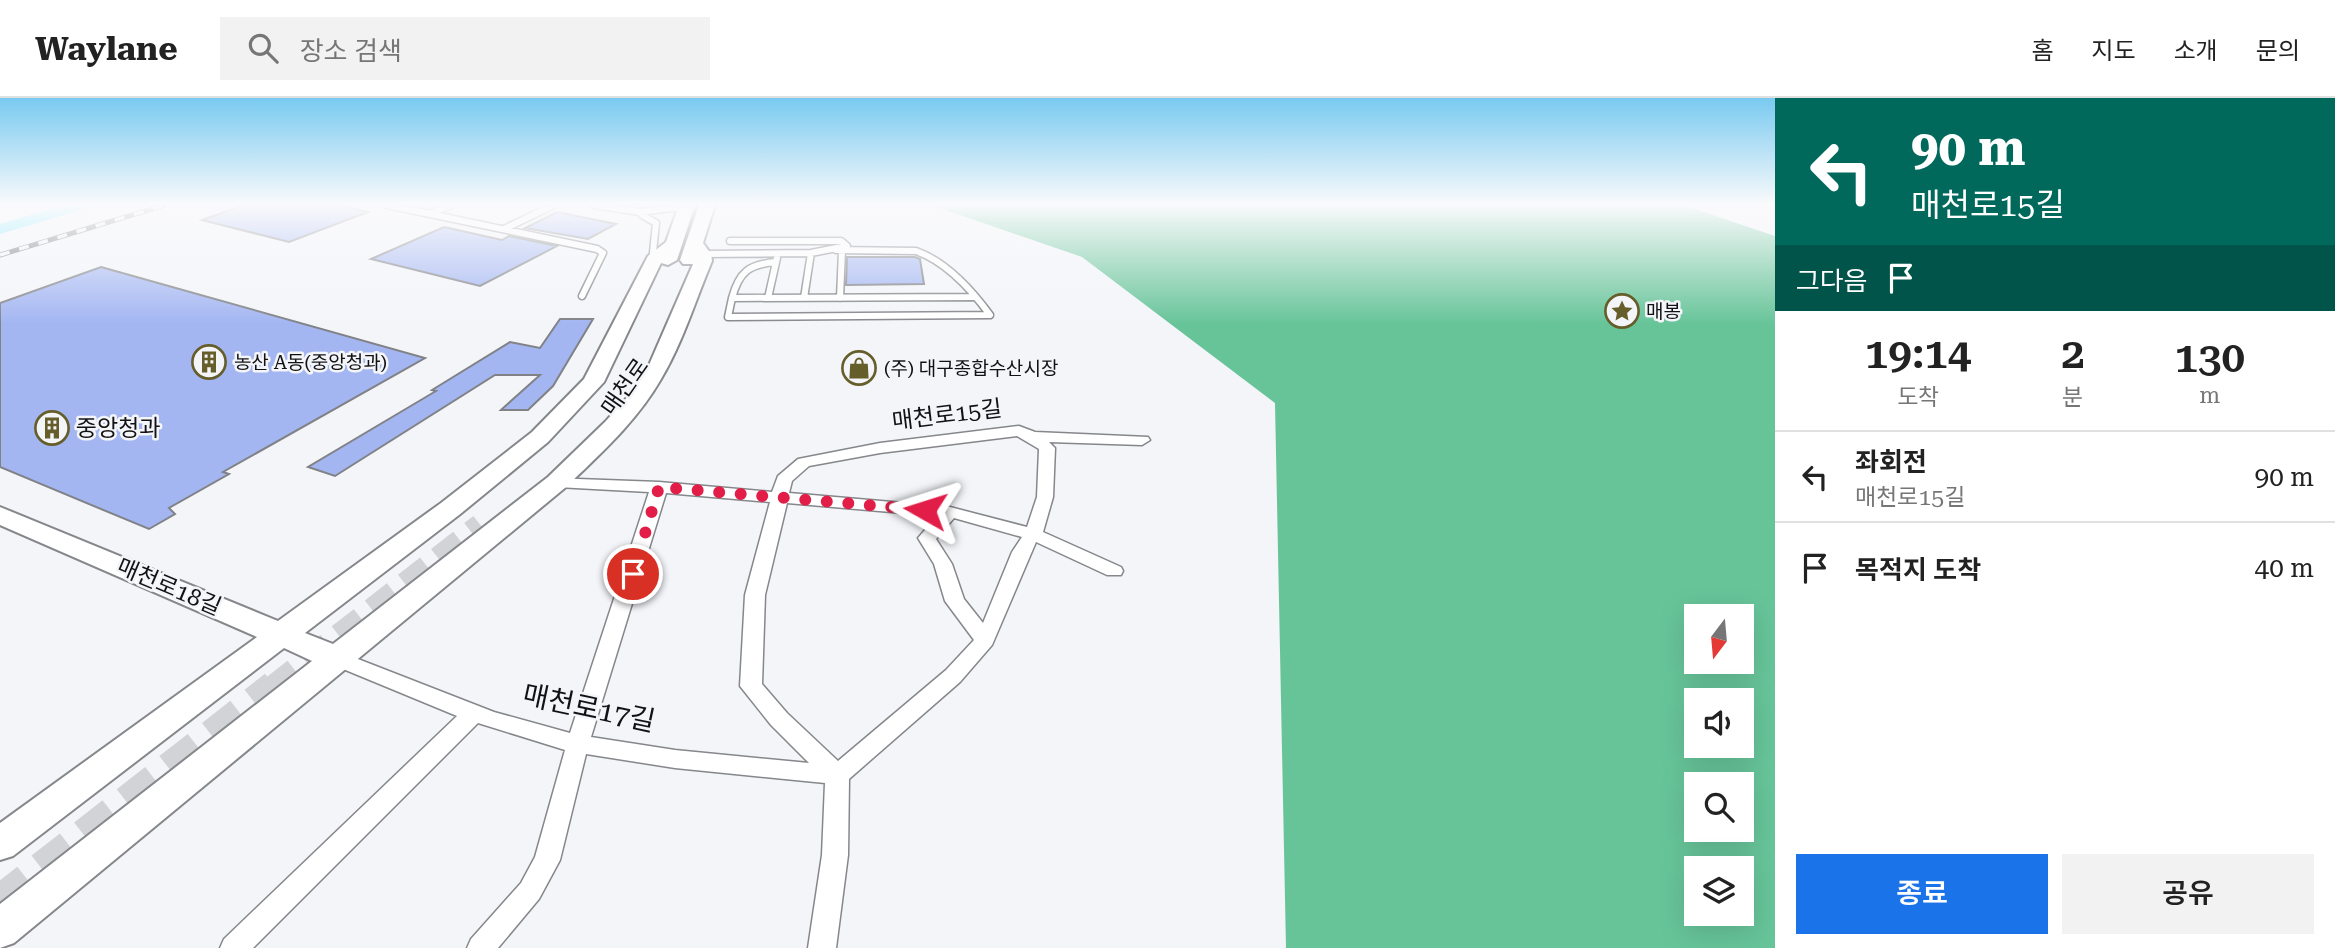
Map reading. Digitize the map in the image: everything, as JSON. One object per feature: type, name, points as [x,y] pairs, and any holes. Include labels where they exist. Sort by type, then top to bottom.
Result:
[{"type":"main road","name":"매천로","points":[[473,524],[537,484],[576,448],[626,392],[668,314],[692,245]]},
{"type":"main road","points":[[0,844],[283,635],[450,509],[540,437],[593,382],[656,256],[691,248],[659,366],[599,441],[557,482],[0,929]]},
{"type":"main road","name":"매천로18길","points":[[0,514],[338,659]]},
{"type":"street","name":"매천로15길","points":[[837,775],[779,719],[751,686],[755,595],[784,479],[803,462],[954,437],[1019,430],[1033,437],[1142,440]]},
{"type":"street","points":[[822,948],[835,855],[837,775],[953,676],[985,640],[1008,590],[1021,552],[1033,534],[1045,497],[1047,448],[1033,437]]},
{"type":"street","points":[[557,482],[659,487],[950,512],[1033,534],[1114,571]]},
{"type":"street","points":[[481,948],[530,891],[547,860],[578,743],[641,551],[659,487]]},
{"type":"street","points":[[950,512],[927,538],[943,564],[955,601],[985,640]]},
{"type":"street","name":"매천로17길","points":[[338,659],[473,714],[578,743],[680,759],[837,775]]},
{"type":"street","points":[[234,948],[473,714]]},
{"type":"lane","points":[[577,245],[603,253],[582,296]]},
{"type":"lane","points":[[652,265],[654,245]]},
{"type":"lane","points":[[839,250],[846,245]]},
{"type":"lane","points":[[691,248],[778,253],[839,250],[929,254],[990,315],[728,317],[737,278],[742,270],[751,265],[776,262]]},
{"type":"lane","points":[[839,250],[841,298]]},
{"type":"lane","points":[[768,298],[778,253]]},
{"type":"lane","points":[[804,298],[811,253]]},
{"type":"lane","points":[[732,298],[974,297]]},
{"type":"green space","points":[[1046,245],[1775,245],[1775,948],[1286,948],[1275,403],[1082,257]]},
{"type":"building","points":[[404,245],[557,246],[480,286],[371,259]]},
{"type":"building","points":[[847,257],[915,257],[920,259],[924,284],[846,285]]},
{"type":"building","name":"농산 A동(중앙청과)","points":[[101,267],[425,358],[223,472],[229,474],[169,508],[175,514],[149,529],[0,467],[0,303]]},
{"type":"building","points":[[560,319],[593,319],[553,386],[528,410],[501,410],[540,375],[495,375],[335,476],[308,467],[436,391],[432,390],[510,342],[540,348]]},
{"type":"tunnel","points":[[274,689],[482,527]]},
{"type":"tunnel","points":[[0,903],[276,688]]},
{"type":"railway","points":[[0,255],[34,245]]},
{"type":"place","name":"매봉","points":[[1622,311]]},
{"type":"place","name":"농산 A동(중앙청과)","points":[[209,362]]},
{"type":"place","name":"(주) 대구종합수산시장","points":[[859,368]]},
{"type":"place","name":"중앙청과","points":[[52,428]]},
{"type":"route","points":[[633,574],[659,487],[925,510]]}]
